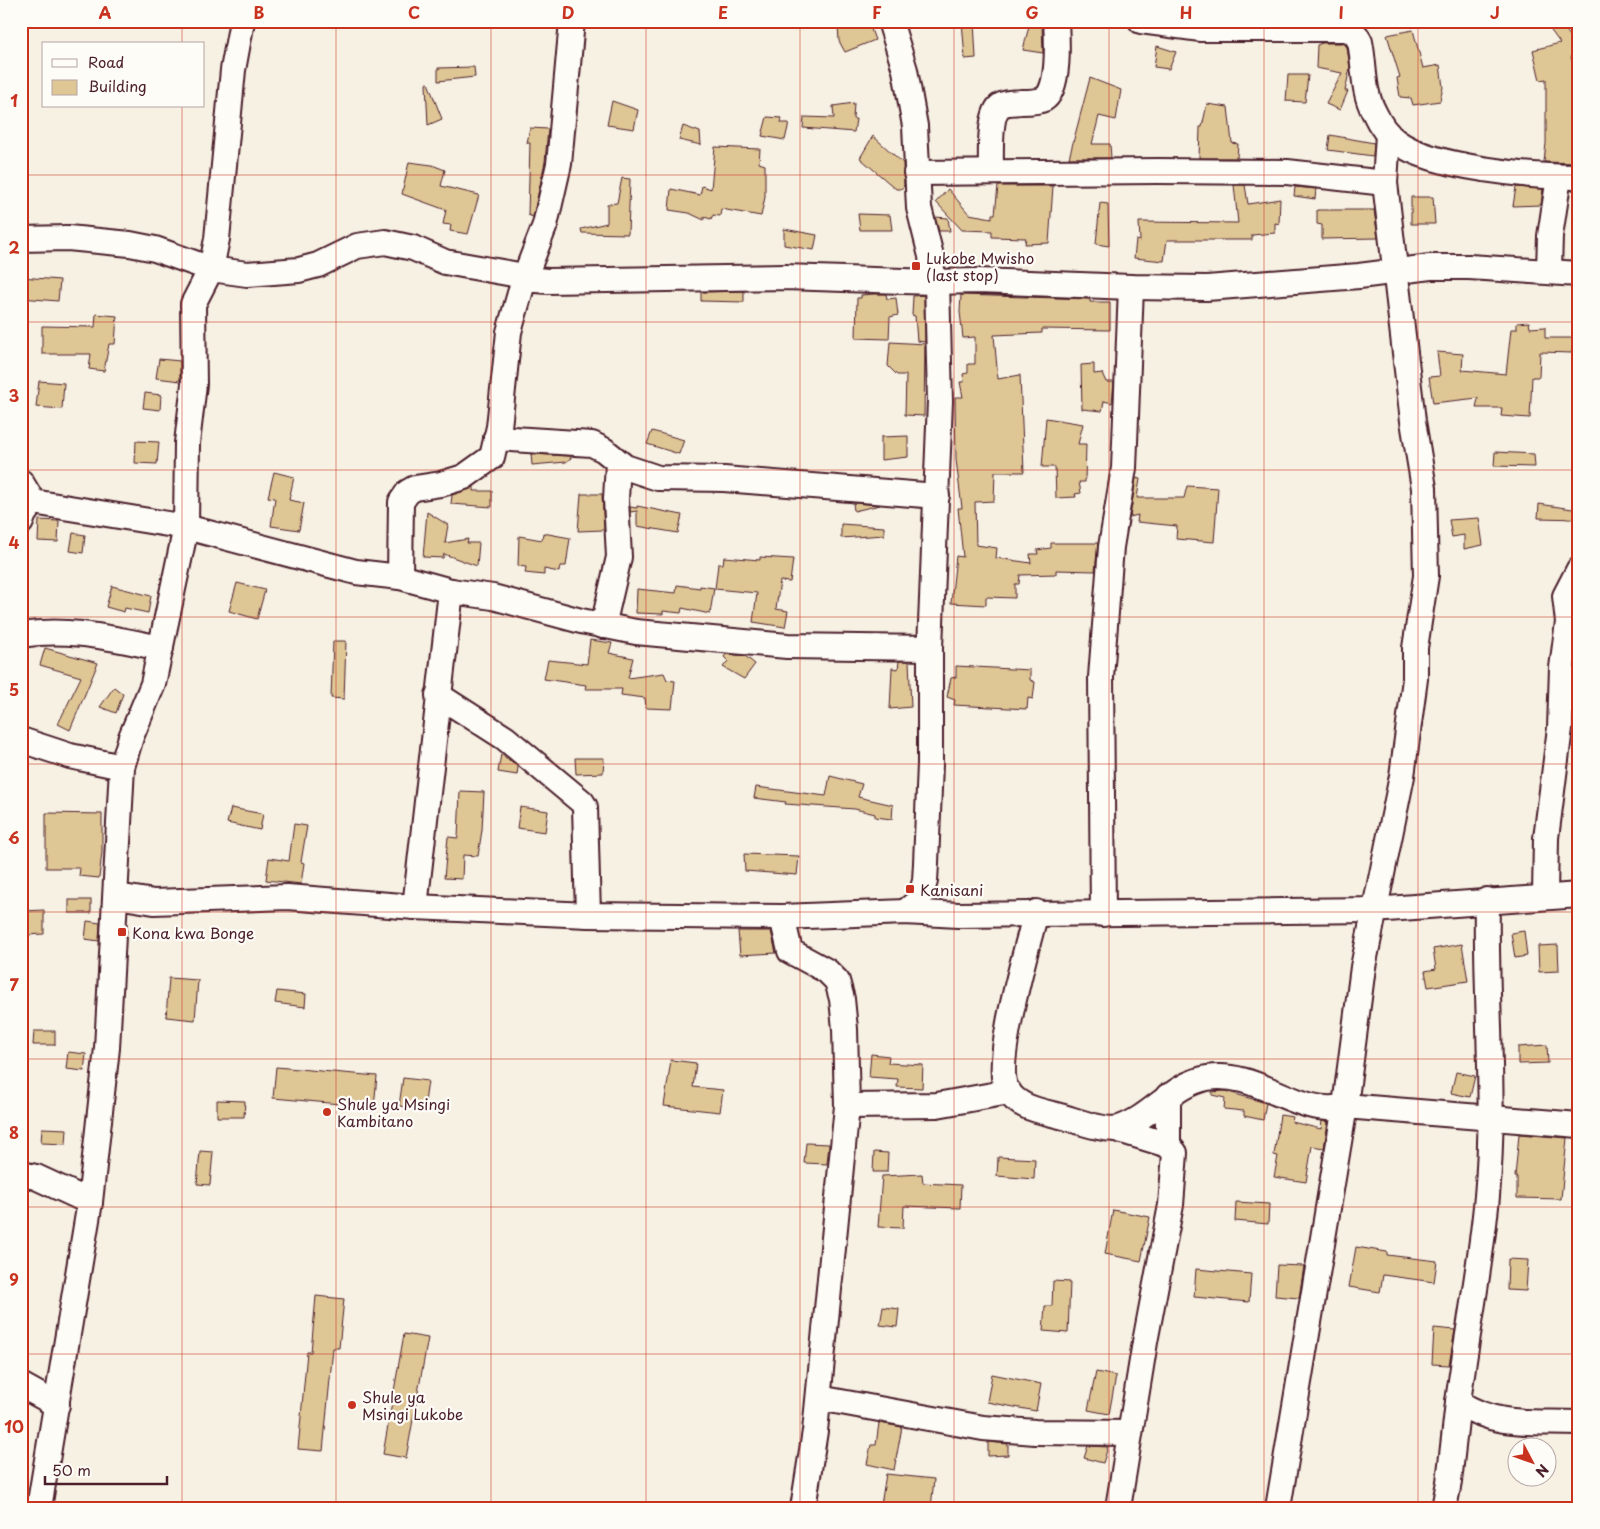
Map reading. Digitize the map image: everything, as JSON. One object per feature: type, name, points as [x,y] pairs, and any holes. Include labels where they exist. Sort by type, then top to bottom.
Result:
[{"type":"street","points":[[39,1508],[90,1202],[108,1048],[122,766],[153,684],[186,527],[187,443],[194,384],[193,304],[211,269],[218,238],[233,70],[242,21]]},
{"type":"street","points":[[400,577],[401,502],[408,492],[415,488],[436,485],[464,477],[492,457],[509,332],[524,279],[540,241],[555,189],[563,143],[572,21]]},
{"type":"street","points":[[890,21],[905,70],[915,126],[919,208],[934,282],[940,402],[930,648],[930,764],[925,881],[918,901],[904,912]]},
{"type":"street","points":[[991,171],[994,119],[998,109],[1004,104],[1042,100],[1049,94],[1052,88],[1057,59],[1056,21]]},
{"type":"street","points":[[1141,21],[1202,29],[1340,28],[1352,31],[1360,42],[1366,93],[1373,111],[1388,134],[1406,148],[1426,156],[1479,167],[1569,177],[1550,236],[1549,270]]},
{"type":"street","points":[[1278,1508],[1345,1106],[1358,995],[1373,910],[1402,776],[1415,679],[1415,648],[1426,576],[1424,488],[1413,421],[1397,270],[1385,183],[1388,134]]},
{"type":"street","points":[[916,173],[991,171],[1287,172],[1385,183]]},
{"type":"street","points":[[21,239],[68,238],[130,244],[155,249],[211,269],[248,274],[299,270],[318,265],[357,246],[385,242],[413,248],[445,262],[513,274],[524,279],[548,281],[785,276],[934,282],[978,281],[1207,288],[1359,276],[1397,270],[1469,267],[1549,270],[1579,274]]},
{"type":"street","points":[[1103,914],[1101,678],[1111,547],[1124,468],[1131,287]]},
{"type":"street","points":[[496,438],[592,444],[604,450],[618,463],[638,473],[658,478],[734,479],[937,496]]},
{"type":"street","points":[[603,626],[618,557],[616,499],[618,463]]},
{"type":"street","points":[[21,482],[33,502],[186,527],[356,572],[400,577],[603,626],[668,636],[787,646],[930,648]]},
{"type":"street","points":[[21,522],[24,514],[33,502]]},
{"type":"street","points":[[1546,896],[1546,838],[1560,728],[1562,668],[1568,622],[1566,596],[1579,569]]},
{"type":"street","points":[[415,907],[438,695],[452,591]]},
{"type":"street","points":[[21,635],[61,632],[87,633],[161,648]]},
{"type":"street","points":[[438,695],[505,738],[582,802],[585,808],[588,915]]},
{"type":"street","points":[[21,740],[70,756],[122,766]]},
{"type":"street","points":[[117,896],[154,902],[287,897],[415,907],[588,915],[782,917],[904,912],[958,915],[1036,912],[1103,914],[1373,910],[1487,900],[1579,895]]},
{"type":"street","points":[[1444,1508],[1487,1195],[1491,1064],[1486,946],[1487,900]]},
{"type":"street","points":[[1036,912],[1008,1028],[1004,1077],[1009,1092],[1020,1102],[1032,1109],[1116,1129],[1168,1145],[1175,1153],[1172,1205],[1118,1508]]},
{"type":"street","points":[[782,917],[790,951],[827,971],[837,981],[842,999],[847,1106],[819,1398],[803,1508]]},
{"type":"street","points":[[1116,1129],[1131,1122],[1168,1096],[1200,1080],[1222,1077],[1264,1086],[1318,1109],[1345,1106],[1579,1125]]},
{"type":"street","points":[[847,1106],[938,1105],[1009,1092]]},
{"type":"street","points":[[1168,1096],[1168,1145]]},
{"type":"street","points":[[21,1174],[36,1178],[90,1202]]},
{"type":"street","points":[[21,1385],[57,1404]]},
{"type":"street","points":[[819,1398],[983,1428],[1036,1432],[1130,1433]]},
{"type":"street","points":[[1458,1402],[1476,1414],[1494,1419],[1579,1423]]},
{"type":"building","points":[[848,21],[868,21],[875,40],[845,52],[839,41],[838,25]]},
{"type":"building","points":[[962,21],[974,21],[976,58],[965,59]]},
{"type":"building","points":[[1544,21],[1559,21],[1579,48],[1579,51],[1571,57],[1579,84],[1579,113],[1571,114],[1573,152],[1579,152],[1579,163],[1544,162],[1546,143],[1546,79],[1540,80],[1533,50],[1560,43]]},
{"type":"building","points":[[1030,22],[1042,24],[1043,53],[1023,50]]},
{"type":"building","points":[[1413,30],[1423,68],[1440,65],[1443,87],[1440,101],[1413,105],[1411,98],[1400,97],[1397,78],[1400,77],[1387,35]]},
{"type":"building","points":[[1322,43],[1343,43],[1347,47],[1350,68],[1345,91],[1348,91],[1340,110],[1326,104],[1342,73],[1316,68],[1317,45]]},
{"type":"building","points":[[1157,46],[1176,52],[1169,69],[1154,67]]},
{"type":"building","points":[[474,67],[475,77],[438,81],[438,68]]},
{"type":"building","points":[[1288,75],[1308,75],[1305,102],[1286,101]]},
{"type":"building","points":[[1090,78],[1121,90],[1116,120],[1099,116],[1092,144],[1110,144],[1111,158],[1069,158]]},
{"type":"building","points":[[428,83],[442,119],[428,125],[426,84]]},
{"type":"building","points":[[612,101],[638,110],[634,129],[607,125]]},
{"type":"building","points":[[854,103],[853,119],[856,119],[854,132],[803,128],[804,117],[834,118],[833,106]]},
{"type":"building","points":[[1207,104],[1228,107],[1232,143],[1238,144],[1237,158],[1199,158],[1200,127],[1202,127]]},
{"type":"building","points":[[767,117],[782,118],[781,123],[789,123],[785,140],[762,136]]},
{"type":"building","points":[[683,126],[700,132],[701,145],[679,140]]},
{"type":"building","points":[[530,128],[548,129],[545,162],[533,217],[528,215],[530,143],[527,143]]},
{"type":"building","points":[[1330,135],[1374,143],[1373,156],[1328,150]]},
{"type":"building","points":[[873,136],[903,163],[904,186],[901,189],[896,189],[860,158]]},
{"type":"building","points":[[715,147],[760,149],[759,163],[765,165],[765,197],[761,216],[721,209],[720,216],[713,215],[711,219],[704,217],[704,220],[689,213],[669,210],[671,189],[700,195],[702,186],[711,189]]},
{"type":"building","points":[[409,162],[432,165],[445,170],[441,186],[479,195],[468,234],[450,231],[451,225],[443,224],[446,210],[402,194]]},
{"type":"building","points":[[622,178],[630,179],[628,234],[582,233],[581,229],[607,223],[607,204],[617,203]]},
{"type":"building","points":[[1234,185],[1245,185],[1248,204],[1280,199],[1279,224],[1275,223],[1275,233],[1252,235],[1252,240],[1167,240],[1164,261],[1134,258],[1136,240],[1140,241],[1139,222],[1238,223]]},
{"type":"building","points":[[998,186],[1053,186],[1049,243],[1025,244],[1026,238],[992,237],[992,231],[962,230],[936,202],[948,189],[969,214],[992,218],[992,214],[995,214]]},
{"type":"building","points":[[1295,187],[1316,189],[1315,199],[1294,196]]},
{"type":"building","points":[[1516,187],[1543,189],[1541,205],[1513,206]]},
{"type":"building","points":[[1411,197],[1433,197],[1435,224],[1411,224]]},
{"type":"building","points":[[1100,203],[1108,204],[1109,246],[1096,244]]},
{"type":"building","points":[[1317,210],[1374,210],[1378,238],[1322,239],[1322,225],[1317,224]]},
{"type":"building","points":[[858,214],[890,215],[892,230],[860,230]]},
{"type":"building","points":[[935,217],[948,218],[950,231],[939,231]]},
{"type":"building","points":[[784,229],[817,235],[814,250],[784,245]]},
{"type":"building","points":[[21,277],[60,280],[58,301],[21,298]]},
{"type":"building","points":[[744,291],[744,302],[701,301],[701,292]]},
{"type":"building","points":[[886,294],[887,299],[896,298],[898,315],[890,317],[889,339],[856,338],[857,298],[861,298],[861,295]]},
{"type":"building","points":[[924,295],[925,342],[917,341],[915,316],[912,315],[913,296]]},
{"type":"building","points":[[961,295],[1090,299],[1090,302],[1110,302],[1110,330],[1042,329],[1042,333],[994,335],[998,379],[1020,375],[1024,472],[995,472],[994,501],[975,502],[976,545],[997,548],[996,558],[1031,563],[1030,554],[1038,554],[1037,550],[1051,548],[1051,543],[1098,543],[1095,571],[1056,570],[1056,574],[1020,575],[1019,584],[1015,584],[1015,598],[986,597],[986,605],[951,603],[956,556],[963,557],[958,508],[962,508],[956,460],[955,397],[963,397],[960,382],[964,382],[963,374],[968,373],[968,364],[975,364],[975,337],[963,338],[960,312]]},
{"type":"building","points":[[96,314],[117,316],[115,344],[109,344],[104,371],[89,369],[91,354],[42,354],[42,326],[95,327]]},
{"type":"building","points":[[1529,322],[1530,328],[1545,327],[1545,338],[1573,338],[1572,353],[1540,352],[1539,377],[1532,377],[1530,418],[1501,416],[1502,408],[1476,408],[1478,398],[1433,403],[1429,377],[1440,376],[1437,352],[1463,354],[1462,370],[1506,374],[1511,329],[1517,329],[1517,323]]},
{"type":"building","points":[[890,342],[925,344],[924,416],[905,415],[906,375],[897,375],[888,366]]},
{"type":"building","points":[[159,359],[180,361],[180,381],[156,378]]},
{"type":"building","points":[[1094,364],[1094,374],[1102,373],[1106,382],[1114,382],[1112,403],[1104,401],[1102,411],[1082,409],[1081,365]]},
{"type":"building","points":[[39,381],[64,383],[62,409],[36,407]]},
{"type":"building","points":[[145,393],[161,395],[160,410],[143,408]]},
{"type":"building","points":[[1046,418],[1083,424],[1078,444],[1086,444],[1085,482],[1079,482],[1081,493],[1075,494],[1076,497],[1056,498],[1055,467],[1042,467]]},
{"type":"building","points":[[652,431],[684,440],[679,454],[647,444]]},
{"type":"building","points":[[908,436],[908,457],[881,460],[881,437]]},
{"type":"building","points":[[136,441],[159,442],[157,464],[135,463]]},
{"type":"building","points":[[1495,452],[1534,454],[1535,467],[1494,466]]},
{"type":"building","points":[[531,454],[571,456],[571,458],[566,462],[532,465]]},
{"type":"building","points":[[274,472],[294,477],[289,500],[304,503],[299,530],[271,526],[275,498],[268,497]]},
{"type":"building","points":[[1136,478],[1140,479],[1137,498],[1184,498],[1187,486],[1218,488],[1214,542],[1176,539],[1177,526],[1137,522],[1138,515],[1130,517]]},
{"type":"building","points":[[474,487],[474,491],[492,491],[492,507],[451,504],[452,495]]},
{"type":"building","points":[[581,494],[602,494],[604,530],[578,531]]},
{"type":"building","points":[[853,503],[880,505],[854,511]]},
{"type":"building","points":[[1539,504],[1579,510],[1579,519],[1538,518]]},
{"type":"building","points":[[637,506],[682,515],[678,533],[637,526],[637,511],[630,512],[630,507],[637,508]]},
{"type":"building","points":[[427,512],[448,525],[445,543],[468,539],[467,543],[479,543],[477,566],[444,554],[443,558],[423,557]]},
{"type":"building","points":[[1479,518],[1483,545],[1464,549],[1464,535],[1452,537],[1449,520]]},
{"type":"building","points":[[39,520],[59,521],[58,542],[38,541]]},
{"type":"building","points":[[841,524],[884,527],[884,535],[841,538]]},
{"type":"building","points":[[73,533],[85,535],[83,553],[70,551]]},
{"type":"building","points":[[543,533],[570,538],[566,566],[560,566],[559,572],[544,569],[544,575],[525,573],[526,567],[518,566],[519,536],[542,540]]},
{"type":"building","points":[[724,557],[760,560],[760,557],[793,559],[790,582],[780,581],[776,609],[788,611],[785,627],[753,622],[757,593],[715,589],[718,564],[723,564]]},
{"type":"building","points":[[237,583],[265,590],[257,619],[229,611]]},
{"type":"building","points":[[677,585],[714,588],[710,614],[682,608],[681,613],[663,611],[663,614],[636,613],[637,589],[676,593]]},
{"type":"building","points":[[112,586],[151,596],[148,613],[125,608],[124,612],[106,607]]},
{"type":"building","points":[[590,640],[612,643],[609,653],[633,658],[628,678],[664,673],[667,680],[675,681],[672,709],[646,708],[645,698],[621,695],[622,689],[585,689],[586,685],[544,679],[548,660],[587,664]]},
{"type":"building","points":[[333,641],[346,641],[344,699],[331,698]]},
{"type":"building","points":[[45,648],[98,663],[70,730],[58,724],[81,677],[40,665]]},
{"type":"building","points":[[726,654],[745,656],[755,664],[744,679],[723,667],[728,661],[724,657]]},
{"type":"building","points":[[899,661],[909,661],[911,707],[890,709],[892,668],[898,669]]},
{"type":"building","points":[[956,666],[1030,670],[1030,680],[1035,682],[1033,699],[1028,698],[1027,709],[954,705],[955,700],[947,697],[951,678],[956,677]]},
{"type":"building","points":[[114,687],[123,694],[116,713],[100,707]]},
{"type":"building","points":[[501,754],[518,767],[517,775],[498,772]]},
{"type":"building","points":[[575,758],[604,758],[603,773],[576,774]]},
{"type":"building","points":[[830,776],[862,784],[858,797],[893,805],[892,819],[875,817],[875,814],[855,809],[785,804],[786,802],[754,798],[756,787],[826,796]]},
{"type":"building","points":[[460,791],[484,792],[482,830],[478,856],[463,855],[462,879],[444,878],[448,837],[458,838]]},
{"type":"building","points":[[520,807],[548,811],[545,832],[517,828]]},
{"type":"building","points":[[231,808],[263,814],[260,830],[227,823]]},
{"type":"building","points":[[46,813],[102,814],[102,852],[99,878],[79,876],[80,868],[46,868]]},
{"type":"building","points":[[294,824],[307,826],[301,862],[304,863],[301,884],[266,880],[269,858],[289,861]]},
{"type":"building","points":[[744,854],[799,856],[797,875],[745,871]]},
{"type":"building","points":[[69,900],[91,900],[91,913],[69,913]]},
{"type":"building","points":[[44,910],[44,934],[25,935],[24,911]]},
{"type":"building","points":[[87,921],[100,923],[99,941],[85,939]]},
{"type":"building","points":[[738,931],[771,931],[776,953],[740,955]]},
{"type":"building","points":[[1524,931],[1527,956],[1515,958],[1511,933]]},
{"type":"building","points":[[1462,944],[1468,981],[1428,987],[1425,971],[1436,969],[1433,949]]},
{"type":"building","points":[[1558,945],[1559,971],[1539,972],[1538,946]]},
{"type":"building","points":[[169,978],[198,980],[195,1020],[166,1017]]},
{"type":"building","points":[[277,991],[306,994],[305,1007],[275,1003]]},
{"type":"building","points":[[34,1031],[55,1031],[55,1045],[33,1045]]},
{"type":"building","points":[[1547,1045],[1548,1063],[1518,1064],[1518,1047]]},
{"type":"building","points":[[68,1052],[86,1054],[84,1071],[66,1069]]},
{"type":"building","points":[[871,1054],[889,1056],[888,1063],[923,1065],[922,1088],[897,1087],[898,1079],[869,1077]]},
{"type":"building","points":[[671,1060],[696,1063],[693,1087],[723,1090],[720,1112],[664,1106]]},
{"type":"building","points":[[276,1067],[377,1076],[374,1107],[273,1098]]},
{"type":"building","points":[[1456,1072],[1475,1076],[1470,1097],[1451,1093]]},
{"type":"building","points":[[403,1078],[428,1081],[424,1109],[399,1106]]},
{"type":"building","points":[[1225,1091],[1266,1103],[1263,1120],[1244,1116],[1244,1111],[1224,1109],[1225,1098],[1212,1095],[1212,1092]]},
{"type":"building","points":[[217,1100],[245,1101],[244,1117],[217,1117]]},
{"type":"building","points":[[1280,1115],[1293,1117],[1292,1122],[1321,1129],[1322,1121],[1328,1122],[1324,1148],[1312,1146],[1306,1182],[1274,1177],[1278,1156],[1274,1155]]},
{"type":"building","points":[[42,1128],[67,1129],[66,1144],[41,1143]]},
{"type":"building","points":[[1519,1134],[1567,1138],[1561,1199],[1517,1198],[1517,1177],[1515,1177]]},
{"type":"building","points":[[806,1143],[829,1144],[827,1164],[804,1163]]},
{"type":"building","points":[[200,1151],[213,1152],[210,1185],[197,1184]]},
{"type":"building","points":[[874,1152],[888,1153],[887,1172],[873,1172]]},
{"type":"building","points":[[998,1157],[1035,1159],[1034,1179],[997,1176]]},
{"type":"building","points":[[922,1174],[923,1183],[961,1185],[960,1208],[904,1206],[903,1228],[878,1227],[882,1176]]},
{"type":"building","points":[[1236,1202],[1269,1204],[1268,1224],[1235,1221]]},
{"type":"building","points":[[1113,1210],[1150,1217],[1141,1261],[1105,1254]]},
{"type":"building","points":[[1356,1247],[1387,1252],[1387,1255],[1437,1261],[1434,1282],[1383,1275],[1380,1292],[1349,1287]]},
{"type":"building","points":[[1508,1259],[1528,1260],[1526,1291],[1507,1290]]},
{"type":"building","points":[[1277,1265],[1304,1266],[1299,1298],[1275,1296]]},
{"type":"building","points":[[1196,1269],[1251,1274],[1249,1302],[1194,1297]]},
{"type":"building","points":[[1053,1281],[1070,1282],[1068,1333],[1043,1331],[1045,1306],[1052,1306]]},
{"type":"building","points":[[316,1296],[344,1299],[339,1348],[333,1348],[323,1451],[298,1449],[307,1352],[311,1352]]},
{"type":"building","points":[[883,1307],[899,1309],[897,1327],[880,1325]]},
{"type":"building","points":[[1434,1328],[1455,1330],[1449,1365],[1432,1364]]},
{"type":"building","points":[[404,1334],[428,1338],[406,1458],[383,1454]]},
{"type":"building","points":[[1096,1372],[1116,1376],[1109,1414],[1088,1410]]},
{"type":"building","points":[[992,1374],[1041,1384],[1036,1411],[987,1402]]},
{"type":"building","points":[[879,1423],[902,1427],[894,1470],[867,1464],[871,1445],[876,1445]]},
{"type":"building","points":[[988,1442],[1008,1444],[1008,1455],[988,1456]]},
{"type":"building","points":[[1088,1446],[1108,1447],[1103,1463],[1084,1458]]},
{"type":"building","points":[[886,1474],[934,1479],[931,1508],[881,1505]]},
{"type":"place","name":"Lukobe Mwisho (last stop)","points":[[916,266]]},
{"type":"place","name":"Kanisani","points":[[910,889]]},
{"type":"place","name":"Kona kwa Bonge","points":[[122,932]]},
{"type":"place","name":"Shule ya Msingi Kambitano","points":[[327,1112]]},
{"type":"place","name":"Shule ya Msingi Lukobe","points":[[352,1405]]}]
